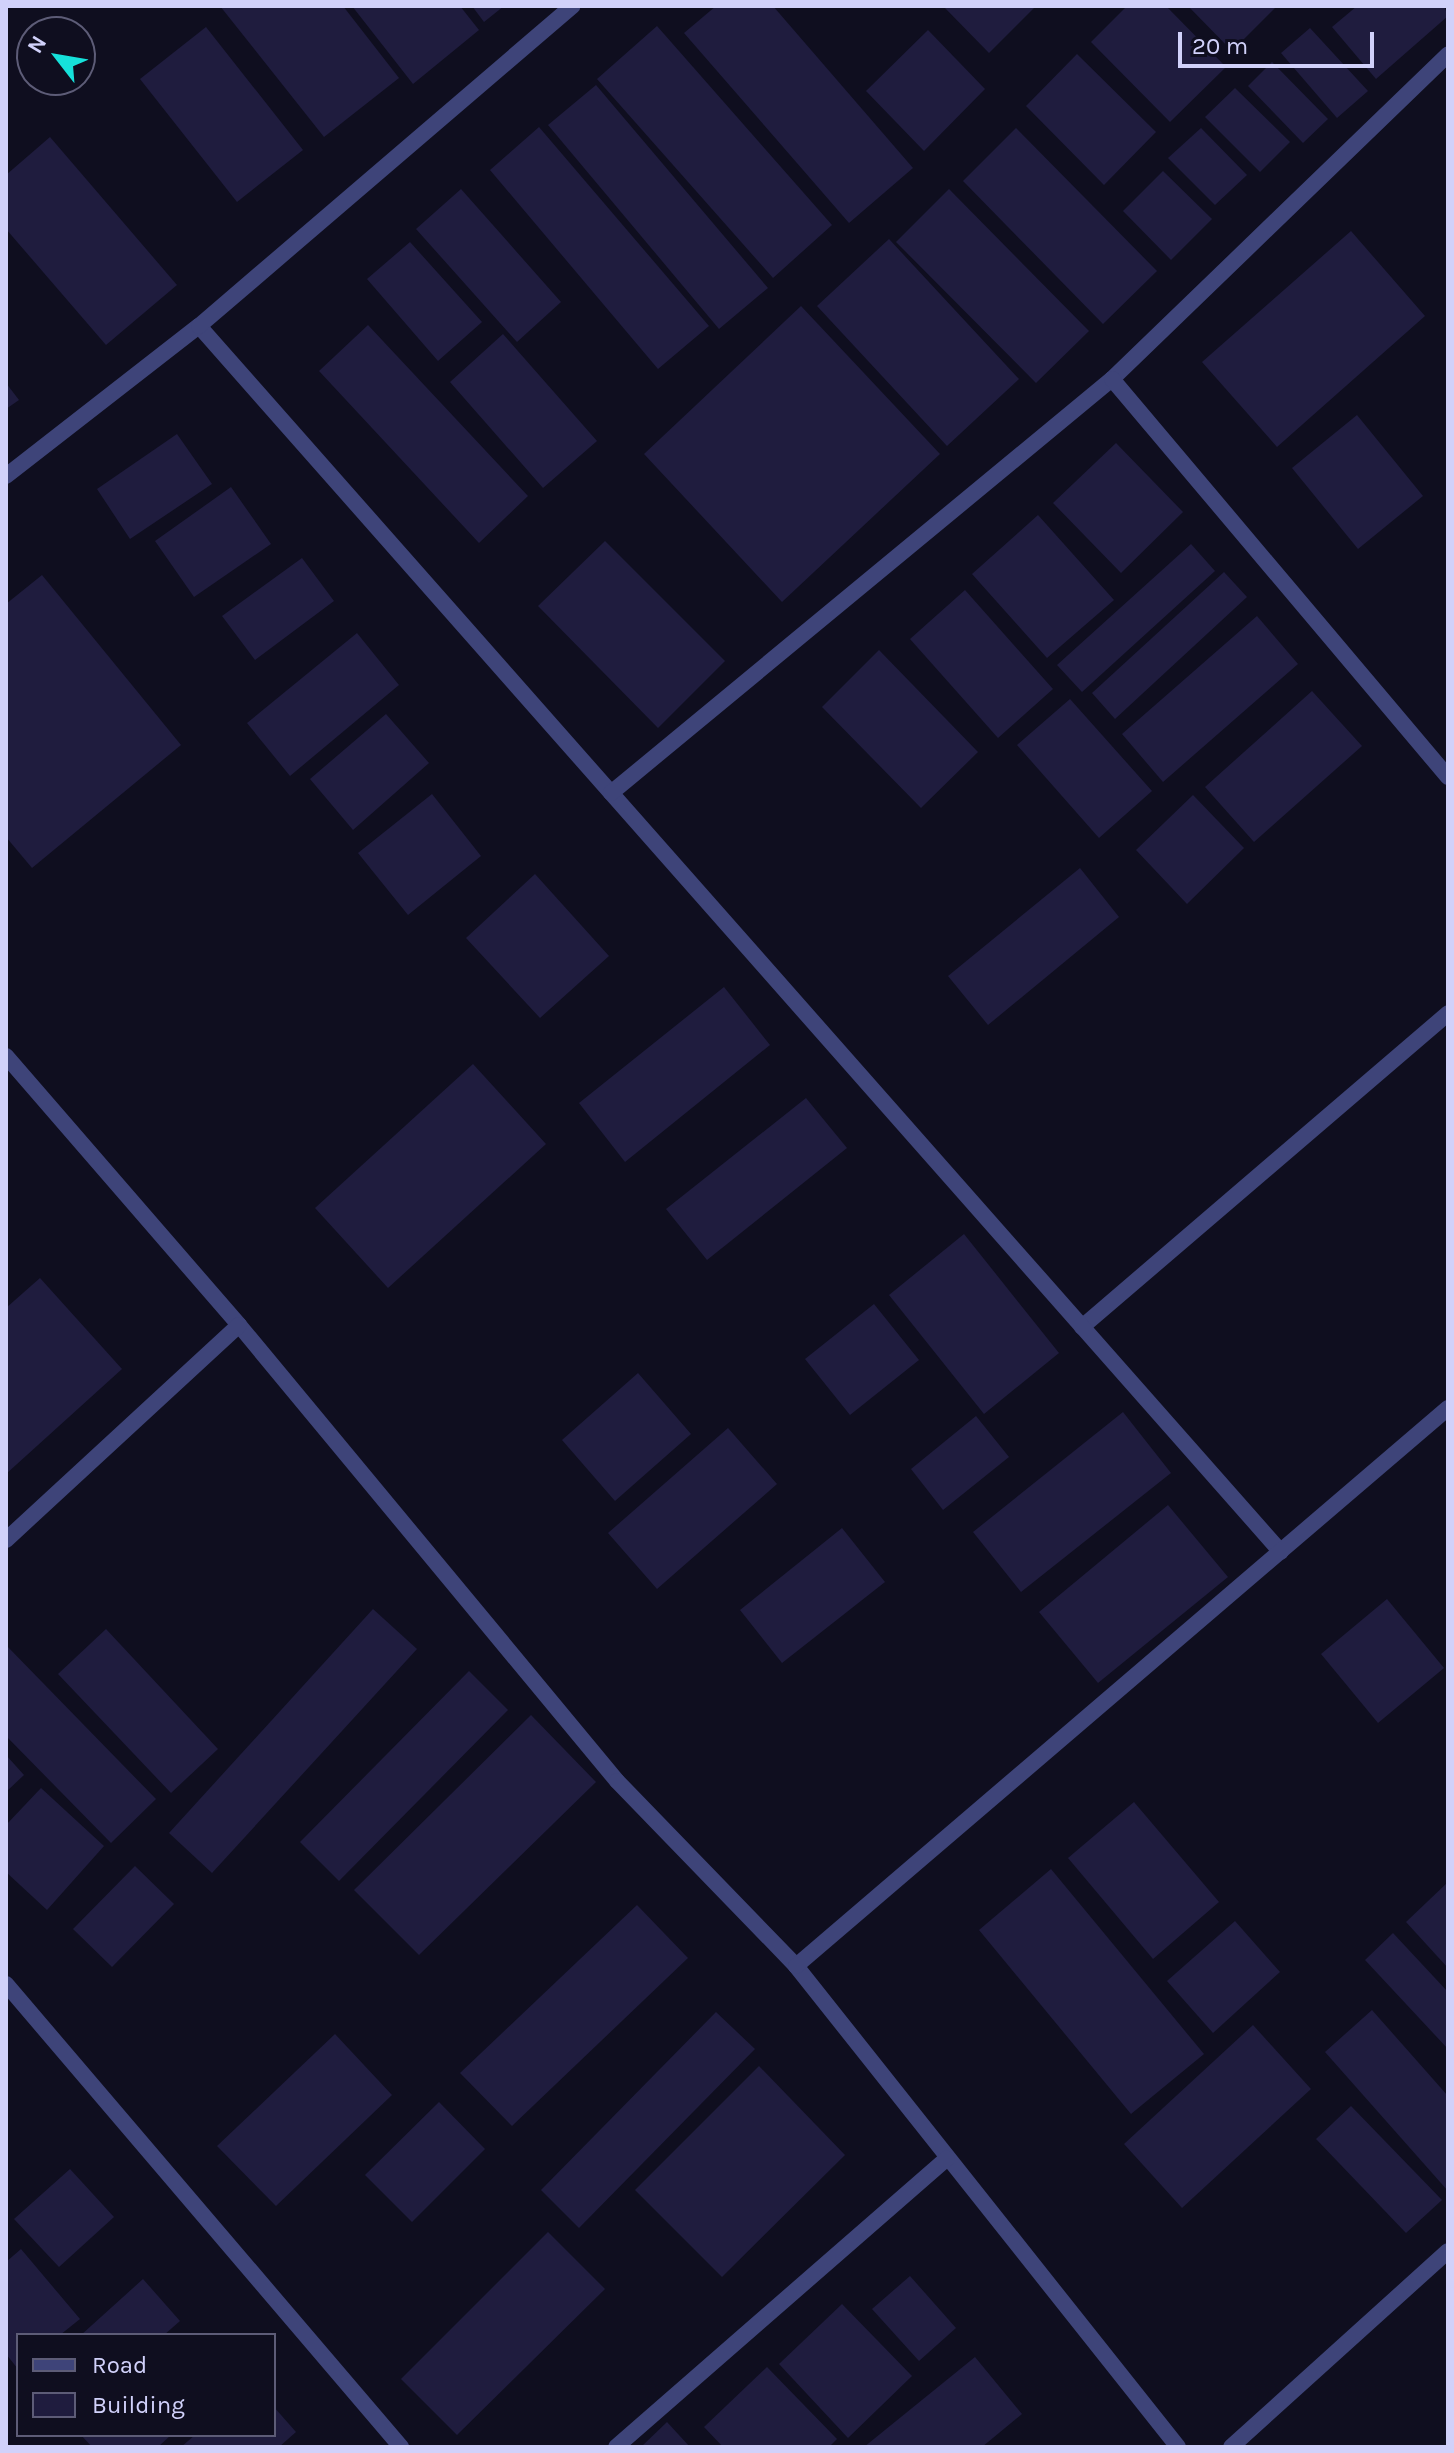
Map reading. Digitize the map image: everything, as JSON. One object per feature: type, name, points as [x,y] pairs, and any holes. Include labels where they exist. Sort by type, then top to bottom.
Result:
[{"type":"street","points":[[6,476],[199,326],[573,6]]},
{"type":"street","points":[[611,793],[1112,379],[1448,54]]},
{"type":"street","points":[[199,326],[1281,1552]]},
{"type":"street","points":[[1112,379],[1448,777]]},
{"type":"street","points":[[1082,1327],[1448,1013]]},
{"type":"street","points":[[6,1056],[239,1325],[617,1781],[796,1966],[1178,2447]]},
{"type":"street","points":[[6,1540],[239,1325]]},
{"type":"street","points":[[796,1966],[1448,1408]]},
{"type":"street","points":[[6,1984],[401,2447]]},
{"type":"street","points":[[616,2447],[947,2158]]},
{"type":"street","points":[[1231,2447],[1448,2251]]},
{"type":"building","points":[[220,6],[343,6],[399,78],[324,137]]},
{"type":"building","points":[[352,6],[460,6],[479,30],[413,84]]},
{"type":"building","points":[[472,6],[504,6],[484,22]]},
{"type":"building","points":[[716,6],[773,6],[913,168],[849,223],[684,33]]},
{"type":"building","points":[[943,6],[1036,6],[989,53]]},
{"type":"building","points":[[1127,6],[1166,6],[1226,67],[1170,122],[1091,42]]},
{"type":"building","points":[[1188,6],[1277,6],[1232,51]]},
{"type":"building","points":[[1357,6],[1444,6],[1448,16],[1376,79],[1332,27]]},
{"type":"building","points":[[657,26],[832,225],[773,278],[597,79]]},
{"type":"building","points":[[206,27],[303,150],[237,202],[140,79]]},
{"type":"building","points":[[1310,28],[1368,91],[1337,118],[1281,53]]},
{"type":"building","points":[[928,30],[985,89],[924,151],[866,91]]},
{"type":"building","points":[[1077,54],[1156,132],[1104,185],[1026,106]]},
{"type":"building","points":[[1272,62],[1328,119],[1303,143],[1248,86]]},
{"type":"building","points":[[596,85],[768,288],[719,329],[548,125]]},
{"type":"building","points":[[1235,88],[1290,142],[1260,172],[1205,117]]},
{"type":"building","points":[[539,127],[709,326],[658,369],[490,170]]},
{"type":"building","points":[[1016,128],[1157,271],[1103,324],[963,181]]},
{"type":"building","points":[[1201,128],[1247,175],[1215,205],[1168,158]]},
{"type":"building","points":[[50,137],[177,285],[106,345],[6,229],[6,175]]},
{"type":"building","points":[[1163,171],[1212,219],[1171,260],[1123,211]]},
{"type":"building","points":[[461,189],[561,302],[517,342],[416,229]]},
{"type":"building","points":[[949,189],[1089,331],[1036,383],[896,242]]},
{"type":"building","points":[[1351,231],[1425,316],[1277,447],[1202,362]]},
{"type":"building","points":[[889,239],[1019,379],[947,446],[817,306]]},
{"type":"building","points":[[410,242],[482,322],[438,361],[367,279]]},
{"type":"building","points":[[801,306],[940,454],[782,602],[644,454]]},
{"type":"building","points":[[368,325],[528,496],[479,543],[319,371]]},
{"type":"building","points":[[503,334],[597,441],[543,488],[450,382]]},
{"type":"building","points":[[6,383],[19,400],[6,409]]},
{"type":"building","points":[[1357,415],[1423,496],[1358,549],[1292,468]]},
{"type":"building","points":[[177,434],[212,484],[130,539],[97,489]]},
{"type":"building","points":[[1116,443],[1183,512],[1121,573],[1053,503]]},
{"type":"building","points":[[231,487],[271,544],[194,597],[155,541]]},
{"type":"building","points":[[1038,515],[1114,600],[1047,658],[972,574]]},
{"type":"building","points":[[605,541],[725,661],[658,728],[538,606]]},
{"type":"building","points":[[1191,544],[1215,571],[1082,692],[1057,665]]},
{"type":"building","points":[[302,558],[334,601],[255,660],[222,616]]},
{"type":"building","points":[[1224,572],[1247,597],[1115,719],[1092,693]]},
{"type":"building","points":[[42,575],[181,745],[32,868],[6,837],[6,604]]},
{"type":"building","points":[[965,590],[1053,689],[998,738],[910,639]]},
{"type":"building","points":[[1257,616],[1298,664],[1163,782],[1122,734]]},
{"type":"building","points":[[357,633],[399,685],[290,776],[247,723]]},
{"type":"building","points":[[879,650],[978,752],[921,808],[822,707]]},
{"type":"building","points":[[1312,691],[1362,746],[1254,842],[1205,787]]},
{"type":"building","points":[[1070,699],[1152,791],[1099,838],[1017,745]]},
{"type":"building","points":[[386,714],[429,763],[353,830],[310,779]]},
{"type":"building","points":[[432,794],[481,856],[408,915],[358,853]]},
{"type":"building","points":[[1193,795],[1244,848],[1187,904],[1136,850]]},
{"type":"building","points":[[1080,868],[1119,917],[988,1025],[948,976]]},
{"type":"building","points":[[535,874],[609,956],[540,1018],[466,938]]},
{"type":"building","points":[[724,987],[770,1045],[625,1162],[579,1103]]},
{"type":"building","points":[[473,1064],[546,1144],[388,1288],[315,1208]]},
{"type":"building","points":[[806,1098],[847,1148],[707,1260],[666,1209]]},
{"type":"building","points":[[964,1234],[1059,1353],[984,1414],[889,1295]]},
{"type":"building","points":[[40,1278],[122,1369],[6,1474],[6,1308]]},
{"type":"building","points":[[874,1304],[919,1360],[850,1415],[805,1359]]},
{"type":"building","points":[[638,1373],[691,1434],[615,1501],[562,1440]]},
{"type":"building","points":[[1123,1412],[1171,1473],[1021,1592],[973,1532]]},
{"type":"building","points":[[976,1416],[1009,1457],[943,1510],[911,1469]]},
{"type":"building","points":[[728,1428],[777,1484],[657,1589],[608,1533]]},
{"type":"building","points":[[1168,1505],[1228,1577],[1098,1683],[1039,1612]]},
{"type":"building","points":[[842,1528],[885,1582],[782,1663],[740,1610]]},
{"type":"building","points":[[1387,1599],[1444,1668],[1378,1723],[1321,1654]]},
{"type":"building","points":[[373,1609],[417,1649],[212,1873],[169,1833]]},
{"type":"building","points":[[106,1629],[218,1749],[171,1793],[58,1674]]},
{"type":"building","points":[[6,1645],[156,1799],[111,1843],[6,1736]]},
{"type":"building","points":[[469,1671],[508,1710],[339,1881],[300,1842]]},
{"type":"building","points":[[531,1715],[596,1782],[419,1955],[354,1890]]},
{"type":"building","points":[[6,1755],[24,1775],[6,1792]]},
{"type":"building","points":[[41,1788],[104,1846],[47,1910],[6,1872],[6,1825]]},
{"type":"building","points":[[1134,1802],[1219,1902],[1153,1959],[1068,1858]]},
{"type":"building","points":[[135,1866],[174,1904],[112,1967],[73,1929]]},
{"type":"building","points":[[1051,1869],[1204,2054],[1131,2114],[979,1930]]},
{"type":"building","points":[[1448,1882],[1448,1968],[1406,1922]]},
{"type":"building","points":[[637,1905],[688,1958],[512,2126],[460,2073]]},
{"type":"building","points":[[1235,1921],[1280,1972],[1213,2033],[1167,1981]]},
{"type":"building","points":[[1393,1933],[1448,1992],[1448,2049],[1365,1960]]},
{"type":"building","points":[[1372,2010],[1448,2096],[1448,2191],[1325,2052]]},
{"type":"building","points":[[716,2012],[755,2049],[579,2228],[541,2190]]},
{"type":"building","points":[[1253,2025],[1311,2089],[1182,2208],[1124,2144]]},
{"type":"building","points":[[335,2034],[392,2095],[276,2206],[217,2146]]},
{"type":"building","points":[[759,2066],[845,2155],[722,2277],[635,2190]]},
{"type":"building","points":[[439,2102],[485,2149],[412,2222],[365,2175]]},
{"type":"building","points":[[1351,2106],[1442,2200],[1406,2233],[1316,2139]]},
{"type":"building","points":[[70,2169],[114,2217],[59,2267],[14,2219]]},
{"type":"building","points":[[548,2232],[605,2289],[457,2435],[401,2379]]},
{"type":"building","points":[[21,2249],[80,2319],[62,2333],[16,2333],[16,2366],[6,2354],[6,2262]]},
{"type":"building","points":[[910,2276],[956,2328],[919,2361],[872,2309]]},
{"type":"building","points":[[143,2279],[180,2321],[166,2333],[83,2333]]},
{"type":"building","points":[[842,2304],[912,2376],[848,2438],[779,2364]]},
{"type":"building","points":[[975,2357],[1022,2414],[982,2447],[864,2447]]},
{"type":"building","points":[[767,2367],[837,2439],[829,2447],[723,2447],[704,2427]]},
{"type":"building","points":[[276,2409],[296,2432],[279,2447],[181,2447],[193,2437],[276,2437]]},
{"type":"building","points":[[667,2422],[690,2447],[641,2447]]},
{"type":"building","points":[[83,2437],[169,2437],[158,2447],[92,2447]]}]
